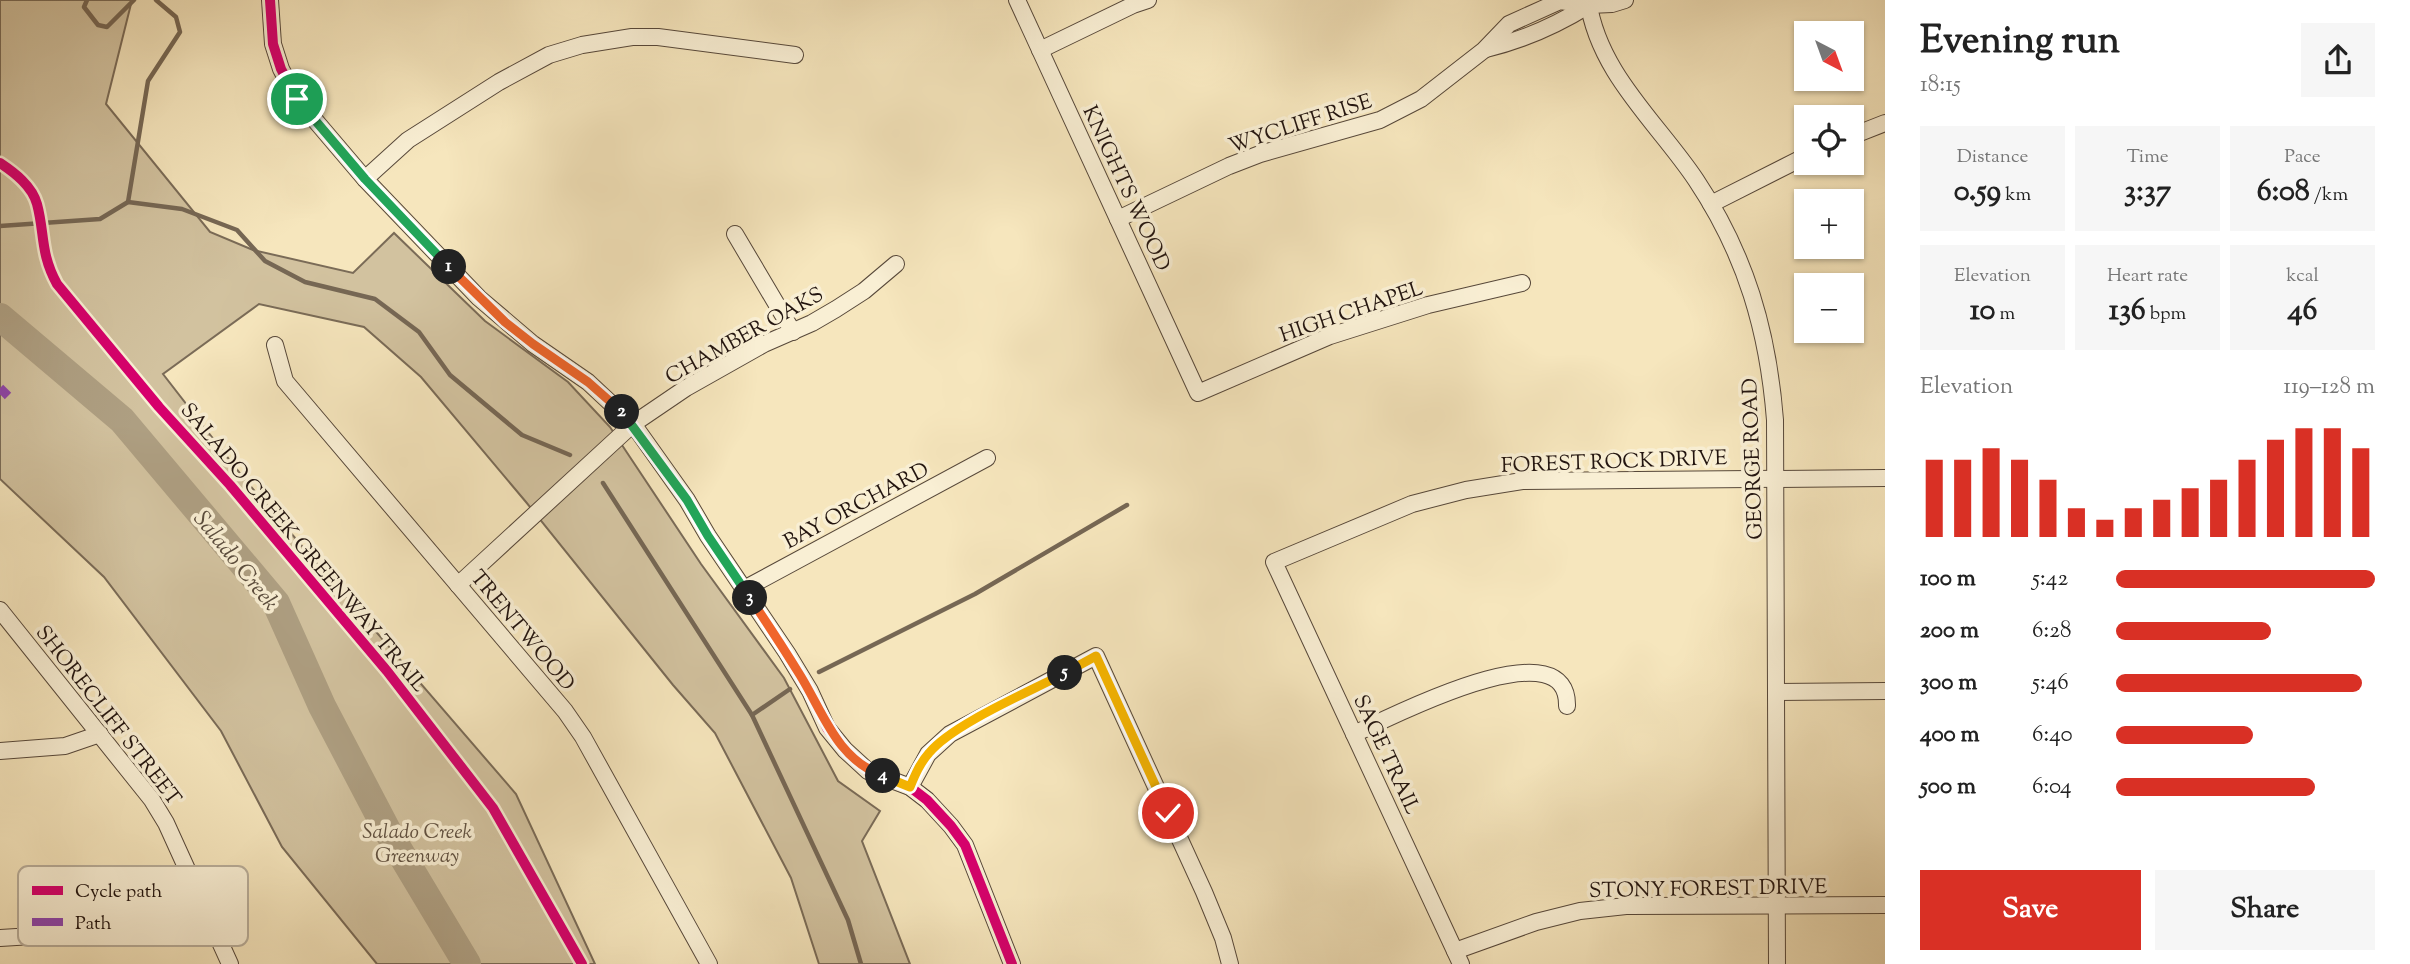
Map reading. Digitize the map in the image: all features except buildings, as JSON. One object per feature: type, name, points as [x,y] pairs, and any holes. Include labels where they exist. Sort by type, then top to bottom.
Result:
[{"type":"street","points":[[270,0],[273,44],[281,69],[297,99],[365,179],[488,306],[533,344],[588,382],[633,424],[687,500],[804,682],[827,728],[845,750],[868,771],[910,787],[926,800],[965,845],[1012,964]]},
{"type":"street","name":"KNIGHTS WOOD","points":[[1017,0],[1198,393]]},
{"type":"street","points":[[1040,50],[1148,0]]},
{"type":"street","points":[[1589,2],[1612,4],[1625,0]]},
{"type":"street","name":"WYCLIFF RISE","points":[[1118,219],[1240,162],[1397,113],[1421,99],[1484,50],[1512,42],[1563,21],[1589,2]]},
{"type":"street","name":"GEORGE ROAD","points":[[1589,2],[1598,38],[1607,58],[1628,91],[1695,178],[1740,258],[1768,349],[1775,419],[1776,478],[1777,964]]},
{"type":"street","points":[[365,179],[408,140],[499,82],[549,55],[582,45],[632,37],[658,37],[795,55]]},
{"type":"street","points":[[1864,131],[1885,123]]},
{"type":"street","points":[[1712,204],[1794,162]]},
{"type":"street","points":[[735,234],[793,332]]},
{"type":"street","name":"CHAMBER OAKS","points":[[458,585],[633,424],[686,388],[864,291],[897,264]]},
{"type":"street","name":"HIGH CHAPEL","points":[[1198,393],[1330,336],[1428,305],[1522,283]]},
{"type":"street","name":"TRENTWOOD","points":[[275,345],[285,381],[565,711],[583,737],[709,964]]},
{"type":"street","name":"BAY ORCHARD","points":[[744,589],[987,458]]},
{"type":"street","name":"FOREST ROCK DRIVE","points":[[1273,562],[1412,504],[1466,490],[1522,481],[1885,478]]},
{"type":"street","name":"SAGE TRAIL","points":[[1273,562],[1458,957]]},
{"type":"street","name":"SHORECLIFF STREET","points":[[0,610],[152,800],[166,823],[185,866]]},
{"type":"street","points":[[910,787],[928,754],[950,734],[1096,656],[1204,892],[1223,938],[1230,964]]},
{"type":"street","points":[[1354,734],[1446,692],[1490,678],[1520,673],[1538,674],[1560,683],[1567,696],[1567,706]]},
{"type":"street","points":[[1777,692],[1885,691]]},
{"type":"street","points":[[0,751],[65,746],[100,734]]},
{"type":"street","name":"STONY FOREST DRIVE","points":[[1458,957],[1536,922],[1580,911],[1626,906],[1885,905]]},
{"type":"street","points":[[0,938],[18,937]]},
{"type":"street","name":"SHORECLIFF STREET","points":[[222,946],[230,964]]},
{"type":"green space","name":"Salado Creek Greenway","points":[[0,0],[132,0],[106,104],[210,232],[253,250],[353,273],[394,233],[485,321],[568,382],[610,427],[701,564],[784,678],[838,781],[880,811],[862,841],[910,964],[819,964],[791,878],[715,733],[421,377],[364,327],[259,304],[163,374],[246,481],[516,794],[595,964],[377,964],[282,847],[221,731],[104,577],[0,479]]},
{"type":"waterway","points":[[87,0],[84,7],[98,25],[107,27],[134,0]]},
{"type":"waterway","points":[[128,202],[148,81],[180,32],[176,17],[156,0]]},
{"type":"waterway","points":[[0,226],[100,219],[128,202],[182,209],[237,230],[265,261],[305,282],[375,299],[419,332],[450,375],[522,435],[570,455]]},
{"type":"waterway","name":"Salado Creek","points":[[0,317],[122,420],[276,603],[322,706],[388,832],[467,964]]},
{"type":"waterway","points":[[603,483],[752,715],[848,920],[861,964]]},
{"type":"waterway","points":[[819,672],[975,594],[1127,505]]},
{"type":"waterway","points":[[752,715],[790,689]]},
{"type":"marked path","points":[[0,388],[8,396]]},
{"type":"cycle path","points":[[270,0],[273,44],[281,69],[297,99],[365,179],[479,298],[533,344],[588,382],[633,424],[687,500],[708,536],[787,653],[810,691],[827,728],[845,750],[868,771],[910,787],[927,800],[965,845],[1012,964]]},
{"type":"cycle path","name":"SALADO CREEK GREENWAY TRAIL","points":[[0,163],[22,180],[35,197],[45,253],[57,284],[159,407],[230,485],[387,671],[493,808],[582,964]]},
{"type":"route","points":[[297,99],[365,179],[479,298],[533,344],[588,382],[633,424],[687,500],[708,536],[787,653],[810,691],[827,728],[845,750],[868,771],[910,787],[928,754],[950,734],[1096,656],[1168,813]]}]
